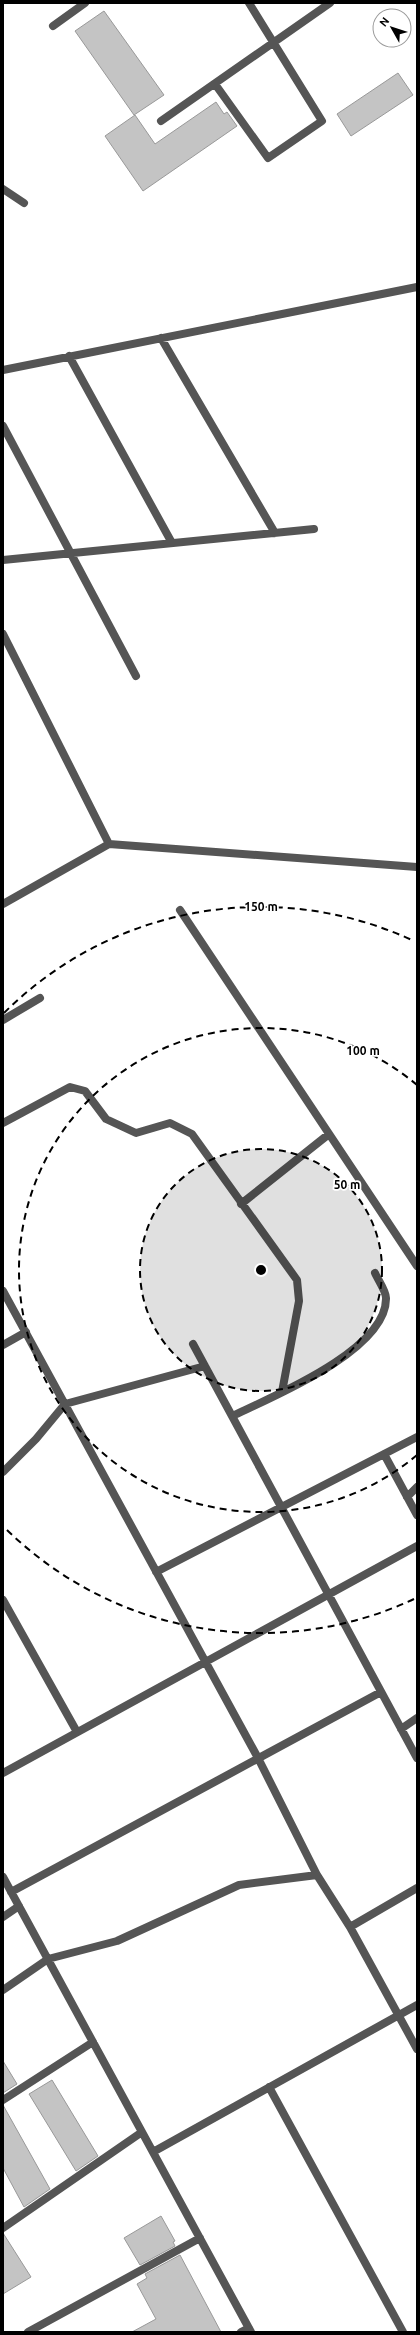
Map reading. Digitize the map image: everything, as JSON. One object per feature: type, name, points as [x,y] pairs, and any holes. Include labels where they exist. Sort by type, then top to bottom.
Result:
[{"type":"street","points":[[53,26],[85,3]]},
{"type":"street","points":[[214,84],[268,158],[322,121],[272,44],[249,3]]},
{"type":"street","points":[[161,121],[330,3]]},
{"type":"street","points":[[3,189],[24,203]]},
{"type":"street","points":[[3,370],[417,287]]},
{"type":"street","points":[[161,338],[276,533]]},
{"type":"street","points":[[69,356],[172,543]]},
{"type":"street","points":[[3,426],[136,676]]},
{"type":"street","points":[[3,560],[314,529]]},
{"type":"street","points":[[3,634],[109,844]]},
{"type":"street","points":[[3,904],[109,844],[417,867]]},
{"type":"street","points":[[180,910],[417,1266]]},
{"type":"street","points":[[3,1020],[40,998]]},
{"type":"street","points":[[3,1123],[70,1087],[85,1091],[106,1119],[136,1133],[170,1123],[192,1134],[297,1280],[299,1301],[282,1392]]},
{"type":"street","points":[[241,1204],[329,1134]]},
{"type":"street","points":[[232,1416],[312,1378],[363,1342],[384,1312],[386,1297],[375,1273]]},
{"type":"street","points":[[3,1291],[258,1758],[317,1875],[350,1927],[417,2049]]},
{"type":"street","points":[[3,1345],[26,1332]]},
{"type":"street","points":[[193,1344],[417,1758]]},
{"type":"street","points":[[3,1472],[36,1439],[65,1404],[205,1366]]},
{"type":"street","points":[[156,1572],[417,1437]]},
{"type":"street","points":[[384,1454],[417,1515]]},
{"type":"street","points":[[407,1497],[417,1487]]},
{"type":"street","points":[[3,1773],[417,1546]]},
{"type":"street","points":[[3,1600],[77,1732]]},
{"type":"street","points":[[11,1892],[381,1692]]},
{"type":"street","points":[[401,1729],[417,1718]]},
{"type":"street","points":[[3,1990],[48,1960],[117,1941],[239,1885],[317,1875]]},
{"type":"street","points":[[3,1877],[250,2330],[241,2332]]},
{"type":"street","points":[[350,1927],[417,1888]]},
{"type":"street","points":[[3,1917],[19,1906]]},
{"type":"street","points":[[153,2152],[398,2014],[417,2005]]},
{"type":"street","points":[[3,2100],[93,2042]]},
{"type":"street","points":[[268,2087],[403,2332]]},
{"type":"street","points":[[3,2228],[142,2132]]},
{"type":"street","points":[[28,2332],[200,2238]]},
{"type":"building","points":[[104,11],[164,95],[134,115],[75,31]]},
{"type":"building","points":[[398,73],[413,95],[351,136],[337,114]]},
{"type":"building","points":[[216,102],[224,114],[227,112],[237,126],[143,191],[105,136],[135,115],[155,144]]},
{"type":"building","points":[[3,2061],[17,2084],[3,2093]]},
{"type":"building","points":[[52,2080],[98,2156],[76,2171],[29,2094]]},
{"type":"building","points":[[3,2105],[50,2189],[24,2207],[3,2168]]},
{"type":"building","points":[[161,2216],[175,2241],[173,2242],[175,2246],[140,2265],[124,2238]]},
{"type":"building","points":[[3,2233],[31,2277],[3,2294]]},
{"type":"building","points":[[180,2255],[221,2332],[132,2332],[156,2319],[137,2284],[147,2278],[145,2274]]}]
